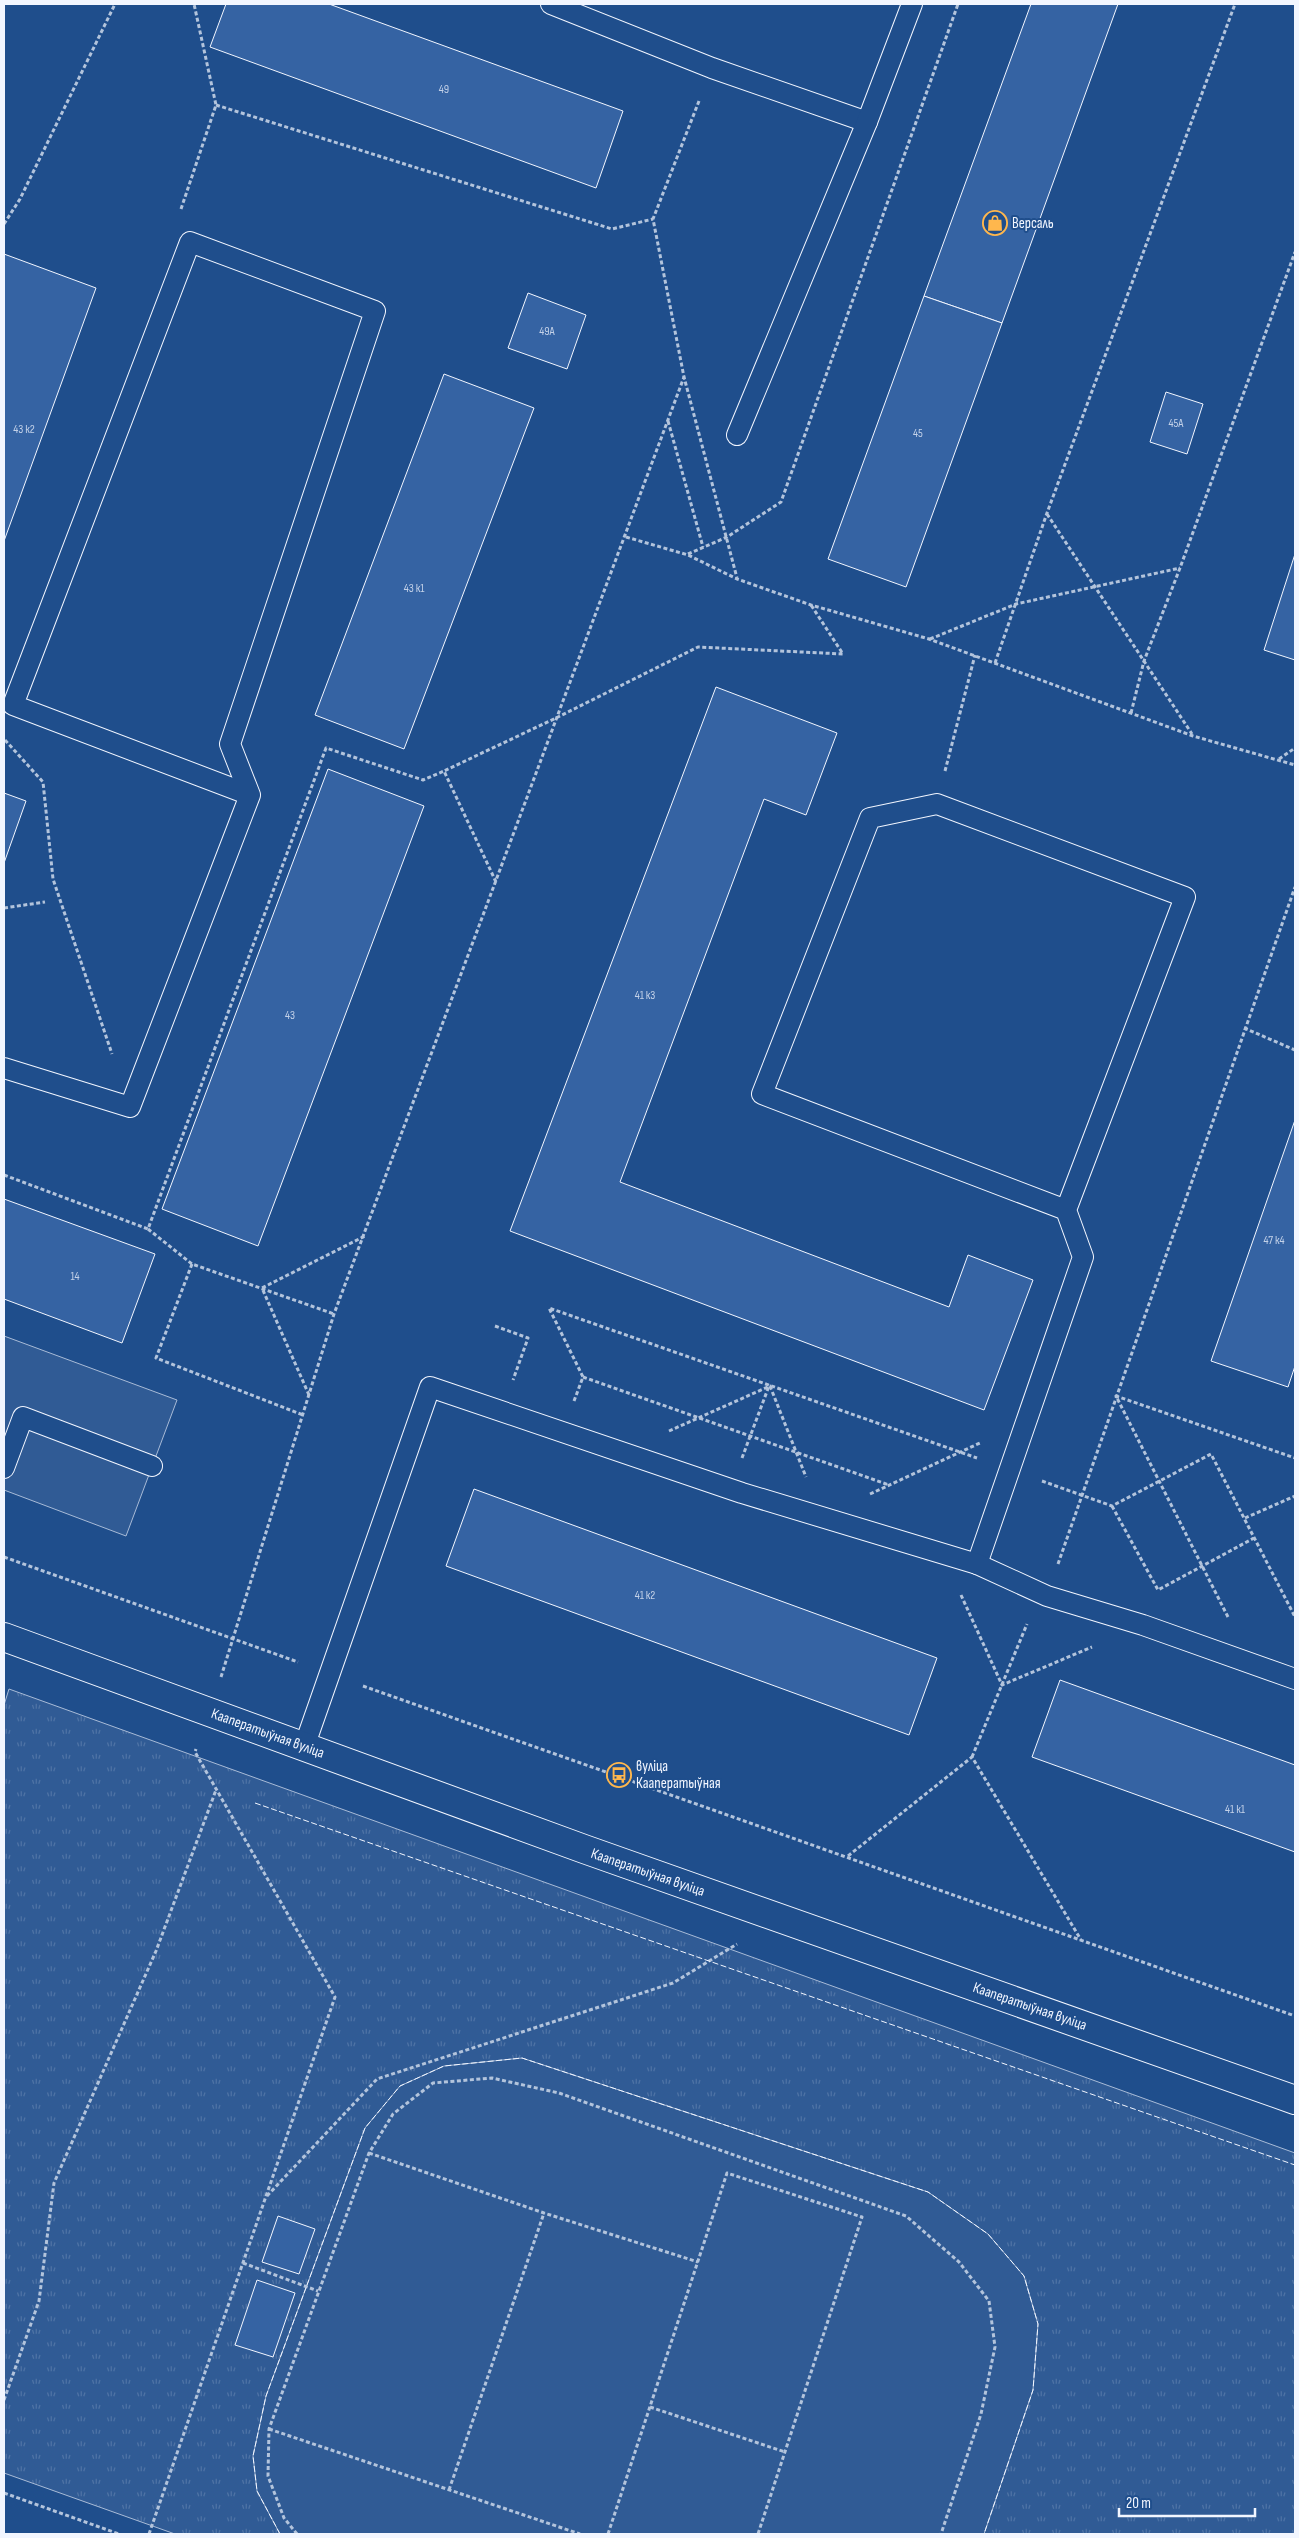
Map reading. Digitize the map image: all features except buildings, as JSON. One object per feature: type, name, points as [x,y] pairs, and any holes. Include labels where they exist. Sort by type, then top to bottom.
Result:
[{"type":"street","name":"Кааператыўная вуліца","points":[[4,1636],[584,1850],[1295,2100]]},
{"type":"lane","points":[[551,4],[712,68],[867,122]]},
{"type":"lane","points":[[737,435],[867,122],[912,4]]},
{"type":"lane","points":[[4,1068],[130,1107],[250,795],[230,744],[375,311],[190,242],[13,705],[250,795]]},
{"type":"lane","points":[[977,1564],[1082,1257],[1066,1210],[1185,897],[937,804],[870,818],[762,1094],[1066,1210]]},
{"type":"lane","points":[[304,1747],[430,1387],[731,1489],[977,1564],[1047,1596],[1143,1625],[1295,1679]]},
{"type":"lane","points":[[4,1468],[23,1418],[152,1466]]},
{"type":"path","points":[[4,224],[20,199],[115,4]]},
{"type":"path","points":[[180,213],[216,104],[194,4]]},
{"type":"path","points":[[688,555],[727,536],[781,502],[958,4]]},
{"type":"path","points":[[995,663],[1047,513],[1236,4]]},
{"type":"path","points":[[712,68],[653,219],[684,377],[737,579]]},
{"type":"path","points":[[216,104],[612,229],[653,219]]},
{"type":"path","points":[[1132,713],[1144,661],[1180,568],[1295,252]]},
{"type":"path","points":[[234,1640],[334,1314],[365,1236],[684,377]]},
{"type":"path","points":[[668,420],[703,547]]},
{"type":"path","points":[[1047,513],[1193,736]]},
{"type":"path","points":[[626,537],[688,555],[737,579],[811,605],[929,639],[975,655],[1193,736],[1295,765]]},
{"type":"path","points":[[929,639],[1016,604],[1096,588],[1180,568]]},
{"type":"path","points":[[148,1229],[326,748],[423,780],[556,718],[698,647],[843,654],[811,605]]},
{"type":"path","points":[[937,804],[975,655]]},
{"type":"path","points":[[4,738],[43,782],[53,879],[130,1107]]},
{"type":"path","points":[[1279,760],[1295,748]]},
{"type":"path","points":[[444,771],[496,882]]},
{"type":"path","points":[[847,1856],[972,1757],[1032,1612],[1047,1596],[1244,1028],[1295,887]]},
{"type":"path","points":[[4,908],[45,902]]},
{"type":"path","points":[[1244,1028],[1295,1050]]},
{"type":"path","points":[[4,1175],[148,1229],[192,1264],[334,1314]]},
{"type":"path","points":[[262,1288],[365,1236]]},
{"type":"path","points":[[192,1264],[156,1358],[303,1416]]},
{"type":"path","points":[[262,1288],[309,1395]]},
{"type":"path","points":[[889,1486],[583,1377],[549,1308],[1112,1506],[1158,1590],[1254,1538]]},
{"type":"path","points":[[494,1326],[528,1338],[501,1411]]},
{"type":"path","points":[[563,1432],[583,1377]]},
{"type":"path","points":[[770,1386],[822,1517],[1026,1421]]},
{"type":"path","points":[[622,1452],[770,1386]]},
{"type":"path","points":[[731,1489],[770,1386]]},
{"type":"path","points":[[1116,1396],[1295,1458]]},
{"type":"path","points":[[1116,1396],[1252,1665]]},
{"type":"path","points":[[1112,1506],[1212,1454],[1295,1616]]},
{"type":"path","points":[[1245,1518],[1295,1496]]},
{"type":"path","points":[[4,1557],[1295,2016]]},
{"type":"path","points":[[957,1588],[1002,1685]]},
{"type":"path","points":[[1002,1685],[1143,1625]]},
{"type":"path","points":[[149,2534],[335,1997],[195,1752]]},
{"type":"path","points":[[972,1757],[1082,1941]]},
{"type":"path","points":[[4,2400],[39,2301],[54,2183],[156,1951],[216,1789]]},
{"type":"path","points":[[265,2198],[377,2079],[673,1983],[779,1918]]},
{"type":"path","points":[[297,2534],[284,2518],[268,2476],[269,2429],[369,2153],[393,2114],[433,2083],[492,2078],[559,2093],[906,2216],[959,2262],[989,2301],[995,2347],[981,2414],[941,2534]]},
{"type":"path","points":[[369,2153],[544,2213],[698,2262]]},
{"type":"path","points":[[608,2534],[727,2172],[862,2217],[758,2534]]},
{"type":"path","points":[[450,2490],[544,2213]]},
{"type":"path","points":[[243,2263],[318,2291]]},
{"type":"path","points":[[650,2406],[785,2452]]},
{"type":"path","points":[[269,2429],[580,2534]]},
{"type":"path","points":[[4,2493],[119,2534]]},
{"type":"green space","points":[[9,1689],[1295,2153],[1295,2534],[175,2534],[4,2473],[4,1705]]},
{"type":"shaded area","points":[[4,1336],[177,1400],[126,1536],[4,1490]]},
{"type":"shaded area","points":[[522,2058],[928,2192],[988,2234],[1024,2276],[1038,2324],[1033,2390],[984,2534],[280,2534],[257,2491],[253,2456],[266,2396],[365,2128],[400,2086],[444,2066]]},
{"type":"fence","points":[[255,1803],[1295,2165]]},
{"type":"fence","points":[[280,2534],[257,2491],[253,2456],[266,2396],[365,2128],[400,2086],[444,2066],[522,2058],[928,2192],[988,2234],[1024,2276],[1038,2324],[1033,2390],[984,2534]]},
{"type":"place","name":"Версаль","points":[[995,223]]},
{"type":"place","name":"вуліца Кааператыўная","points":[[619,1775]]}]
